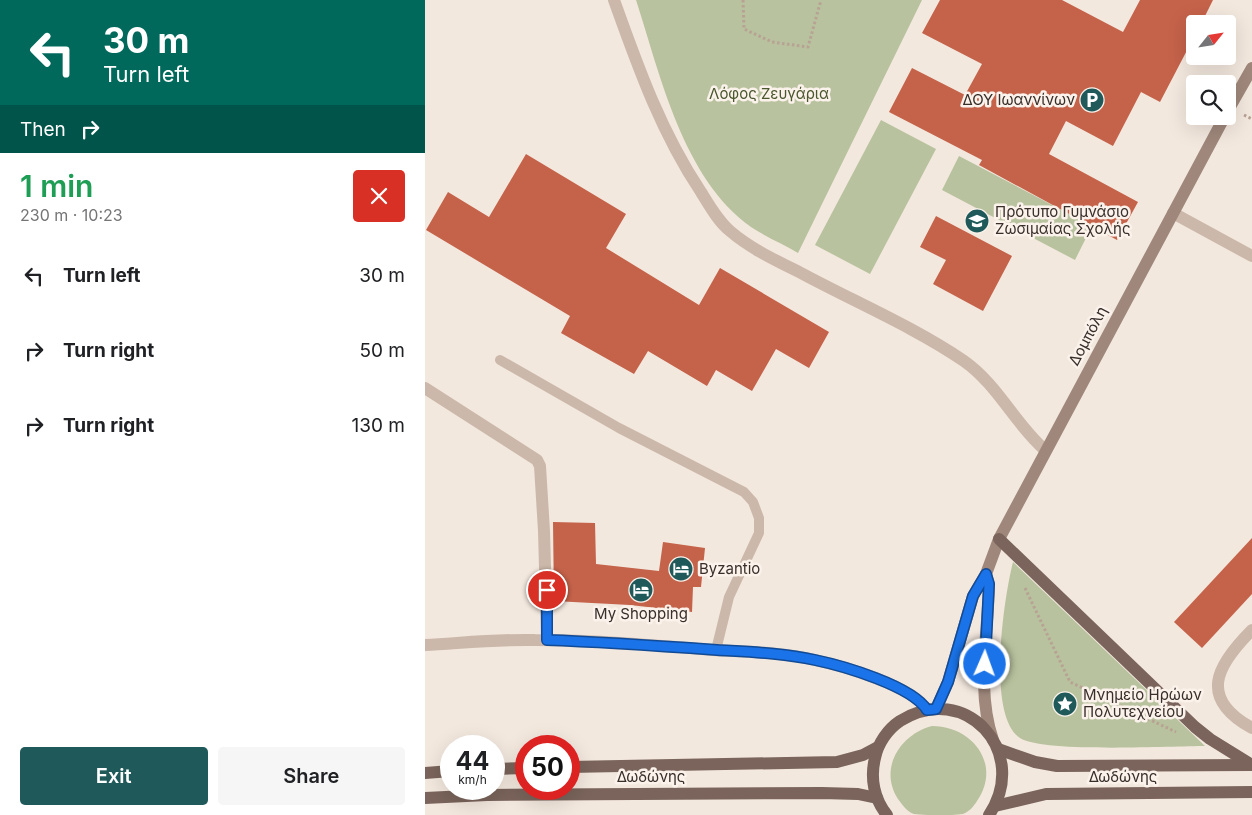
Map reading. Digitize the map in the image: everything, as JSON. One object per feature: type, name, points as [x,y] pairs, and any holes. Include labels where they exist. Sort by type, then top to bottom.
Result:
[{"type":"main road","points":[[1236,96],[1252,68]]},
{"type":"main road","name":"Δομπόλη","points":[[932,709],[948,682],[973,596],[986,574],[999,539],[1220,125]]},
{"type":"main road","points":[[999,539],[1195,727],[1210,739],[1252,765]]},
{"type":"main road","points":[[986,574],[989,584],[985,698],[988,724],[996,745]]},
{"type":"main road","name":"Δωδώνης","points":[[580,767],[837,762],[863,755],[878,747],[896,724],[910,715],[932,709],[954,711],[971,718],[986,730],[996,745],[1003,775],[1002,786],[992,810]]},
{"type":"main road","name":"Δωδώνης","points":[[996,745],[1035,762],[1057,766],[1252,765]]},
{"type":"main road","name":"Δωδώνης","points":[[878,747],[872,777],[877,798],[887,815]]},
{"type":"main road","points":[[425,774],[440,772]]},
{"type":"main road","name":"Δωδώνης","points":[[992,810],[1046,794],[1252,792]]},
{"type":"main road","name":"Δωδώνης","points":[[425,798],[487,795],[846,793],[877,798]]},
{"type":"street","points":[[614,0],[667,135],[687,171],[728,229],[745,242],[925,338],[965,362],[983,377],[1005,402],[1024,429],[1045,450]]},
{"type":"street","points":[[1173,213],[1252,256]]},
{"type":"street","points":[[425,388],[537,460],[540,466],[547,640]]},
{"type":"street","points":[[1252,630],[1230,653],[1216,684],[1219,698],[1224,706],[1252,728]]},
{"type":"street","points":[[425,646],[547,640],[716,650],[816,660],[905,691],[932,709]]},
{"type":"lane","points":[[500,360],[619,428],[744,492],[753,502],[759,518],[759,532],[729,597],[716,650]]},
{"type":"path","points":[[743,0],[743,29],[773,42],[808,47],[821,0]]},
{"type":"path","points":[[1019,557],[1013,562],[1070,682],[1178,733]]},
{"type":"green space","name":"Λόφος Ζευγάρια","points":[[636,0],[922,0],[798,253],[751,227],[728,206],[708,182],[691,154],[677,123],[665,92]]},
{"type":"green space","points":[[881,120],[936,149],[870,274],[815,245]]},
{"type":"green space","points":[[959,156],[1092,226],[1075,260],[942,190]]},
{"type":"green space","points":[[1013,562],[1205,746],[1054,746],[1033,743],[1020,738],[1010,726],[1003,706],[1000,682],[1002,627]]},
{"type":"green space","points":[[932,726],[947,728],[971,740],[985,761],[984,787],[974,805],[963,814],[914,814],[909,812],[898,799],[892,787],[892,764],[902,744],[921,730]]},
{"type":"building","name":"ΔΟΥ Ιωαννίνων","points":[[940,0],[1062,0],[1123,32],[1140,0],[1213,0],[1206,15],[1186,15],[1186,52],[1160,102],[1141,92],[1113,146],[1066,121],[1049,154],[1138,202],[1117,240],[979,165],[982,160],[889,112],[912,68],[965,95],[982,64],[922,33]]},
{"type":"building","points":[[526,154],[626,214],[606,248],[699,305],[720,268],[829,332],[809,368],[776,349],[752,391],[716,370],[707,386],[648,351],[634,374],[561,333],[570,316],[426,230],[448,192],[489,217]]},
{"type":"building","points":[[936,216],[1012,256],[983,311],[933,284],[946,260],[920,247]]},
{"type":"building","name":"Byzantio","points":[[553,522],[595,523],[596,564],[659,571],[663,542],[705,548],[701,587],[693,587],[692,612],[630,605],[554,601]]},
{"type":"building","points":[[1252,538],[1252,594],[1202,648],[1174,622]]},
{"type":"place","name":"ΔΟΥ Ιωαννίνων","points":[[1092,100]]},
{"type":"place","name":"Πρότυπο Γυμνάσιο Ζωσιμαίας Σχολής","points":[[977,221]]},
{"type":"place","name":"Byzantio","points":[[681,569]]},
{"type":"place","name":"My Shopping","points":[[641,590]]},
{"type":"place","name":"Μνημείο Ηρώων Πολυτεχνείου","points":[[1065,704]]},
{"type":"route","points":[[547,590],[547,640],[639,644],[772,654],[816,660],[880,680],[914,695],[922,701],[927,710],[936,709],[948,682],[973,596],[986,574],[989,584],[989,598],[985,664]]}]
